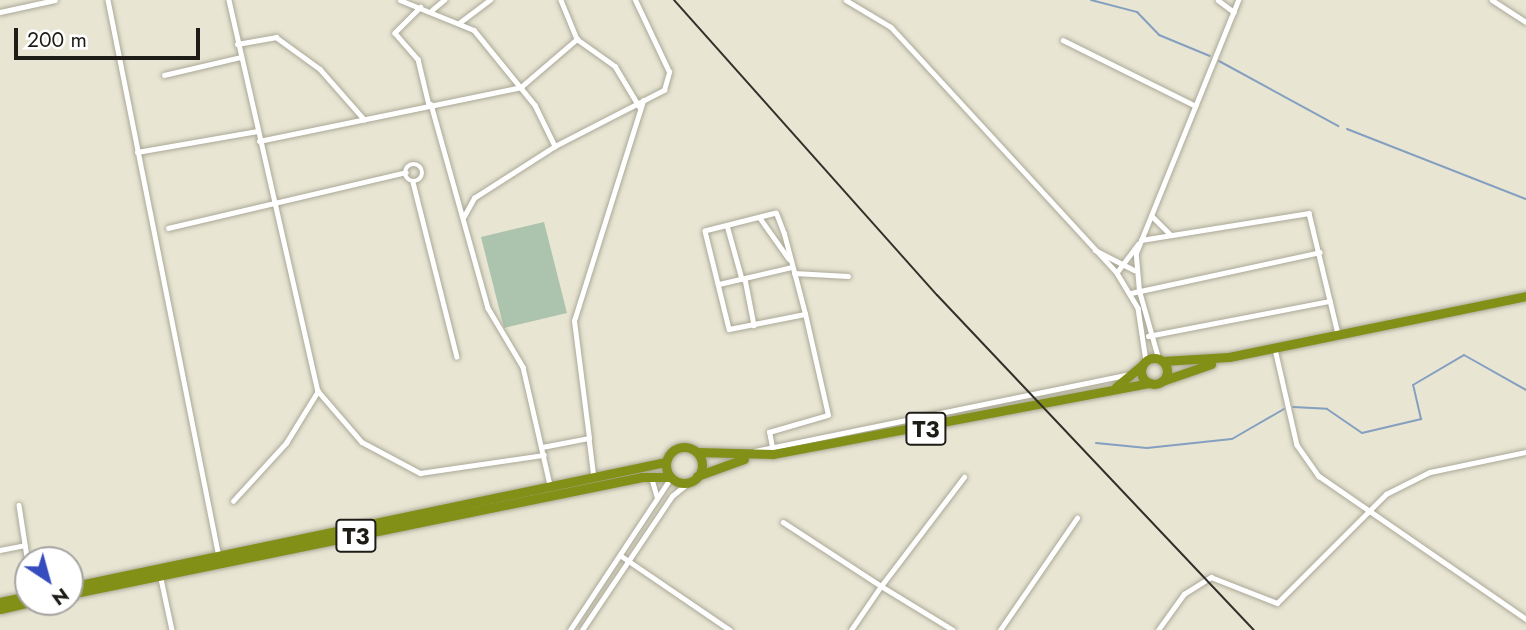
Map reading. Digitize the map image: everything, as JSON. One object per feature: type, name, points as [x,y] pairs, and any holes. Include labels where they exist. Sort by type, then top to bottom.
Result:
[{"type":"highway","name":"T3","points":[[1101,393],[1141,366],[1161,360],[1230,357],[1526,296]]},
{"type":"highway","name":"T3","points":[[552,492],[666,462],[675,449],[747,457],[762,455],[1162,381],[1230,357]]},
{"type":"highway","points":[[1161,360],[1162,381]]},
{"type":"highway","points":[[1141,366],[1149,383]]},
{"type":"highway","points":[[693,479],[697,452]]},
{"type":"highway","name":"T3","points":[[84,591],[552,492],[648,477],[693,479],[747,457]]},
{"type":"highway","points":[[666,462],[671,477]]},
{"type":"highway","name":"T3","points":[[84,585],[160,573]]},
{"type":"street","points":[[0,12],[55,0]]},
{"type":"street","points":[[108,0],[220,561]]},
{"type":"street","points":[[229,0],[272,204],[318,391],[362,442],[420,473],[544,455]]},
{"type":"street","points":[[400,0],[432,10],[478,35],[520,87],[555,146]]},
{"type":"street","points":[[432,10],[444,0]]},
{"type":"street","points":[[459,23],[490,0]]},
{"type":"street","points":[[561,0],[577,39],[615,66],[640,104]]},
{"type":"street","points":[[463,219],[474,198],[555,146],[660,93],[670,74],[635,0]]},
{"type":"street","points":[[846,0],[891,27],[1117,273],[1131,293],[1161,360]]},
{"type":"street","points":[[1219,0],[1234,12]]},
{"type":"street","points":[[747,457],[771,443],[907,423],[1141,366],[1148,336],[1135,271],[1140,242],[1238,0]]},
{"type":"street","points":[[1492,0],[1525,20]]},
{"type":"street","points":[[421,7],[395,33],[418,59],[488,308],[523,367],[552,492]]},
{"type":"street","points":[[237,44],[276,37],[315,65],[364,120]]},
{"type":"street","points":[[259,141],[520,87],[577,39]]},
{"type":"street","points":[[1063,40],[1196,106]]},
{"type":"street","points":[[164,75],[241,57]]},
{"type":"street","points":[[595,480],[574,321],[640,104]]},
{"type":"street","points":[[137,152],[257,131]]},
{"type":"street","points":[[168,228],[398,176],[417,165],[421,179],[418,188],[457,358]]},
{"type":"street","points":[[406,172],[418,188]]},
{"type":"street","points":[[398,176],[411,181],[421,179]]},
{"type":"street","points":[[1117,273],[1120,262],[1140,242],[1302,211],[1312,219],[1338,335]]},
{"type":"street","points":[[762,455],[771,443],[769,432],[828,415],[805,314],[777,215],[727,225],[704,234],[729,328],[805,314]]},
{"type":"street","points":[[1152,216],[1171,234]]},
{"type":"street","points":[[760,218],[789,260]]},
{"type":"street","points":[[727,225],[754,325]]},
{"type":"street","points":[[1094,250],[1135,271]]},
{"type":"street","points":[[1131,293],[1320,252]]},
{"type":"street","points":[[1109,258],[1125,256]]},
{"type":"street","points":[[719,284],[793,270],[848,276]]},
{"type":"street","points":[[1148,336],[1330,301]]},
{"type":"street","points":[[1275,349],[1297,445],[1319,476],[1364,511],[1526,619]]},
{"type":"street","points":[[233,501],[286,443],[318,391]]},
{"type":"street","points":[[542,447],[589,438]]},
{"type":"street","points":[[1158,630],[1184,594],[1211,577],[1231,580],[1266,604],[1282,600],[1364,511],[1430,472],[1526,452]]},
{"type":"street","points":[[648,477],[658,485],[657,496]]},
{"type":"street","points":[[570,630],[671,477]]},
{"type":"street","points":[[851,630],[964,477]]},
{"type":"street","points":[[582,630],[671,496],[693,479]]},
{"type":"street","points":[[0,550],[25,545],[19,505]]},
{"type":"street","points":[[1000,630],[1077,518]]},
{"type":"street","points":[[783,523],[953,630]]},
{"type":"street","points":[[620,555],[730,630]]},
{"type":"street","points":[[160,573],[172,630]]},
{"type":"green space","points":[[544,222],[567,313],[504,328],[481,237]]},
{"type":"waterway","points":[[1091,0],[1137,12],[1159,35],[1210,56]]},
{"type":"waterway","points":[[1219,61],[1338,126]]},
{"type":"waterway","points":[[1347,129],[1526,199]]},
{"type":"waterway","points":[[1293,407],[1327,409],[1362,433],[1421,419],[1413,385],[1464,355],[1526,390]]},
{"type":"waterway","points":[[1096,443],[1147,448],[1232,439],[1284,409]]},
{"type":"railway","points":[[674,0],[937,295],[1254,630]]}]
